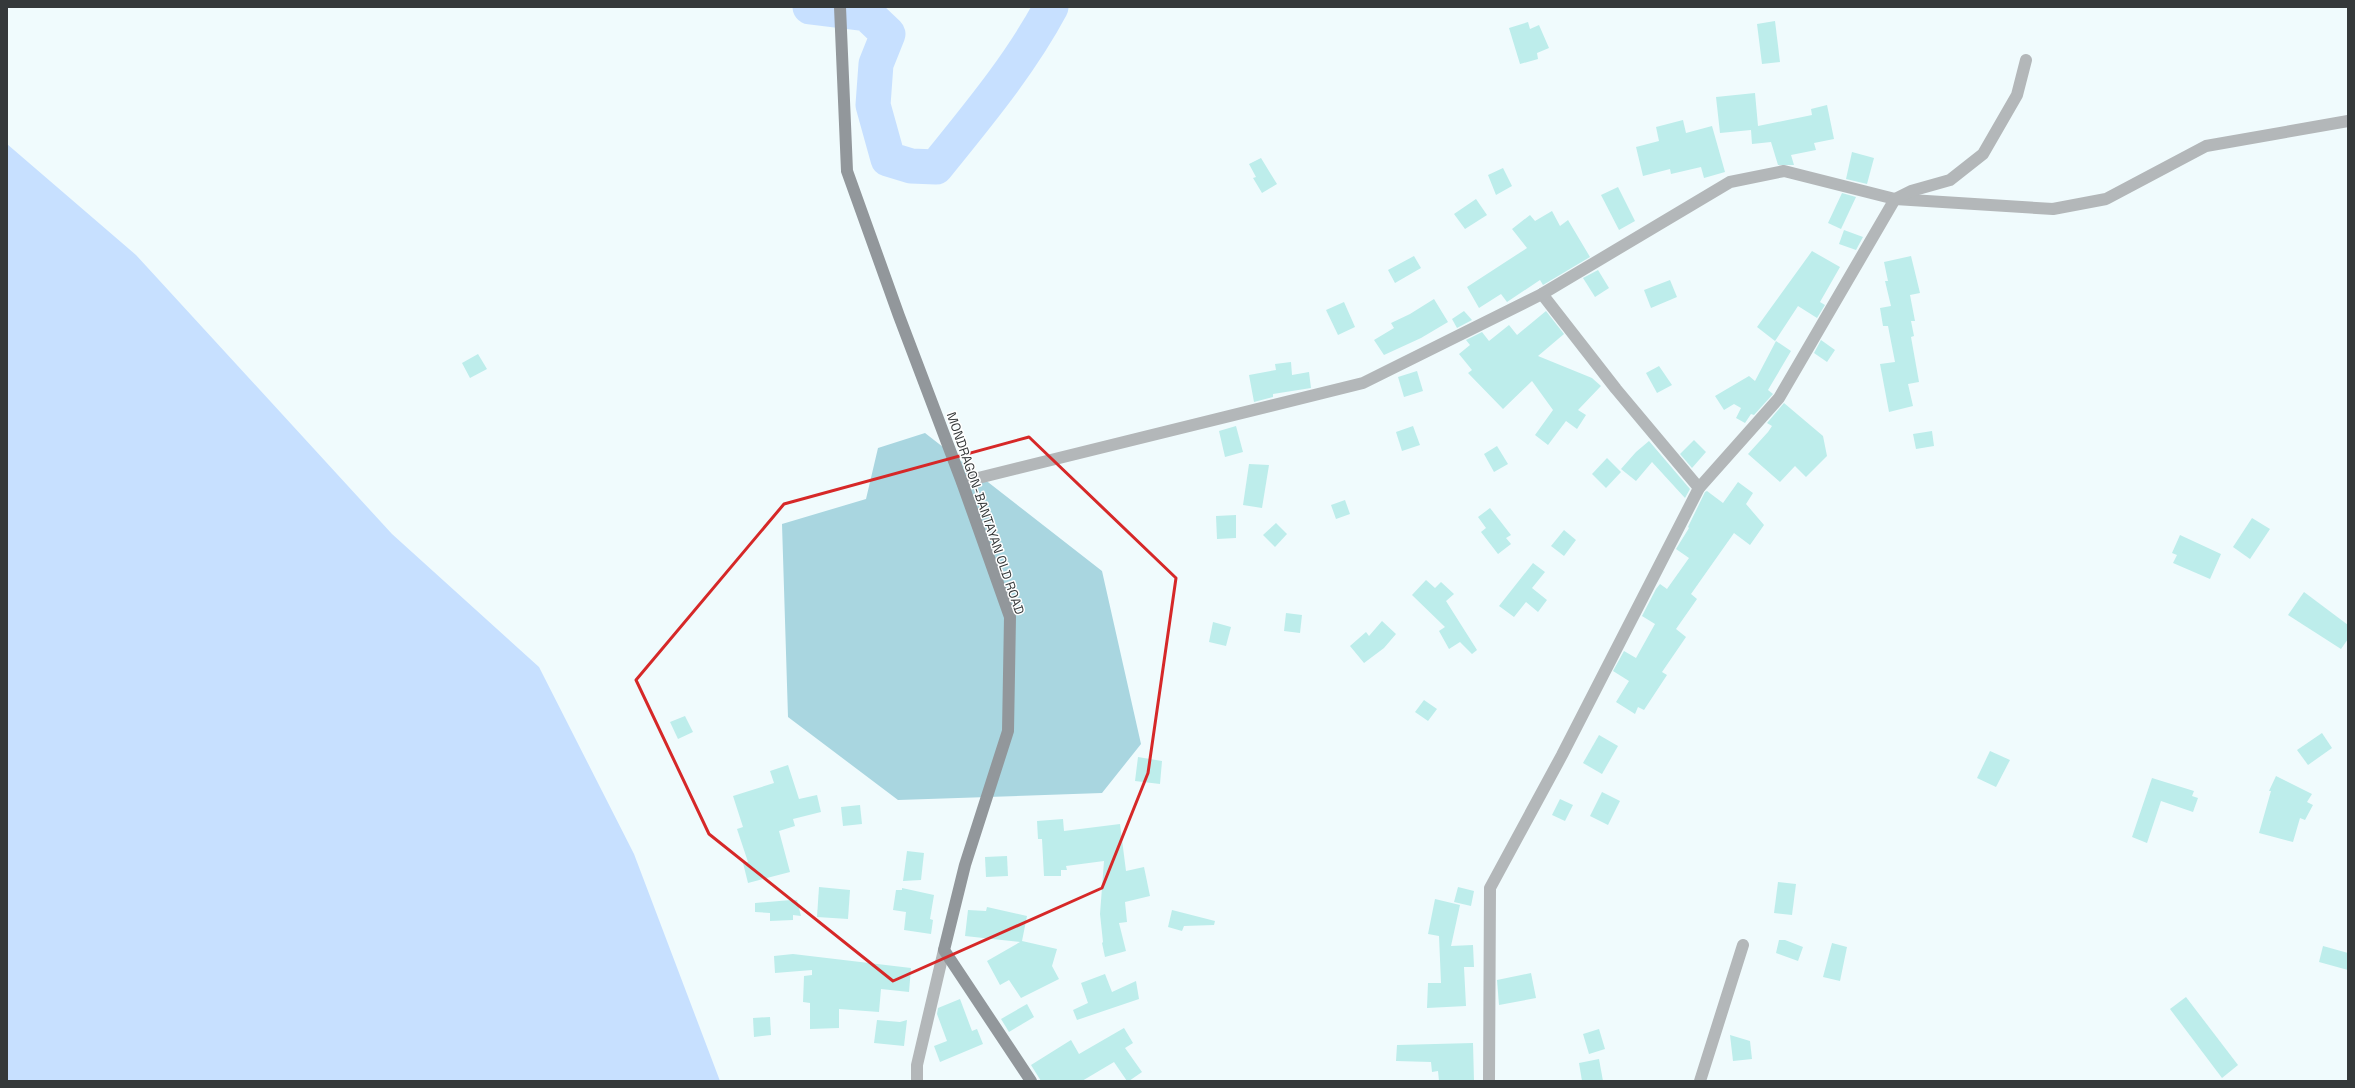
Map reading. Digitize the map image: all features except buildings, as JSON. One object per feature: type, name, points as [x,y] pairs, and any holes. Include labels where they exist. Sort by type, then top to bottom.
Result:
[{"type":"street","name":"MONDRAGON-BANTAYAN OLD ROAD","points":[[840,7],[847,171],[899,316],[962,482],[1010,617],[1008,731],[965,865],[944,950]]},
{"type":"street","points":[[1489,1081],[1490,888],[1562,755],[1699,488],[1779,398],[1895,199],[1911,191],[1950,180],[1984,154],[2017,95],[2026,60]]},
{"type":"street","points":[[962,482],[1363,382],[1542,294],[1730,182],[1784,170],[1895,199],[2053,209],[2106,199],[2206,146],[2348,121]]},
{"type":"street","points":[[1542,294],[1616,388],[1699,488]]},
{"type":"street","points":[[1700,1081],[1743,944]]},
{"type":"street","points":[[917,1081],[917,1065],[944,950]]},
{"type":"street","points":[[944,950],[1031,1081]]},
{"type":"highlighted area","points":[[1029,437],[1176,578],[1148,773],[1102,888],[893,981],[709,834],[636,680],[784,504]]},
{"type":"shaded area","points":[[7,144],[136,255],[392,534],[539,667],[634,854],[720,1081],[7,1081]]},
{"type":"shaded area","points":[[925,433],[1102,571],[1141,744],[1102,793],[898,800],[788,717],[782,524],[866,499],[878,448]]},
{"type":"waterway","points":[[810,7],[867,14],[888,34],[876,64],[873,105],[888,159],[911,166],[936,167],[1012,70],[1051,7]]}]
